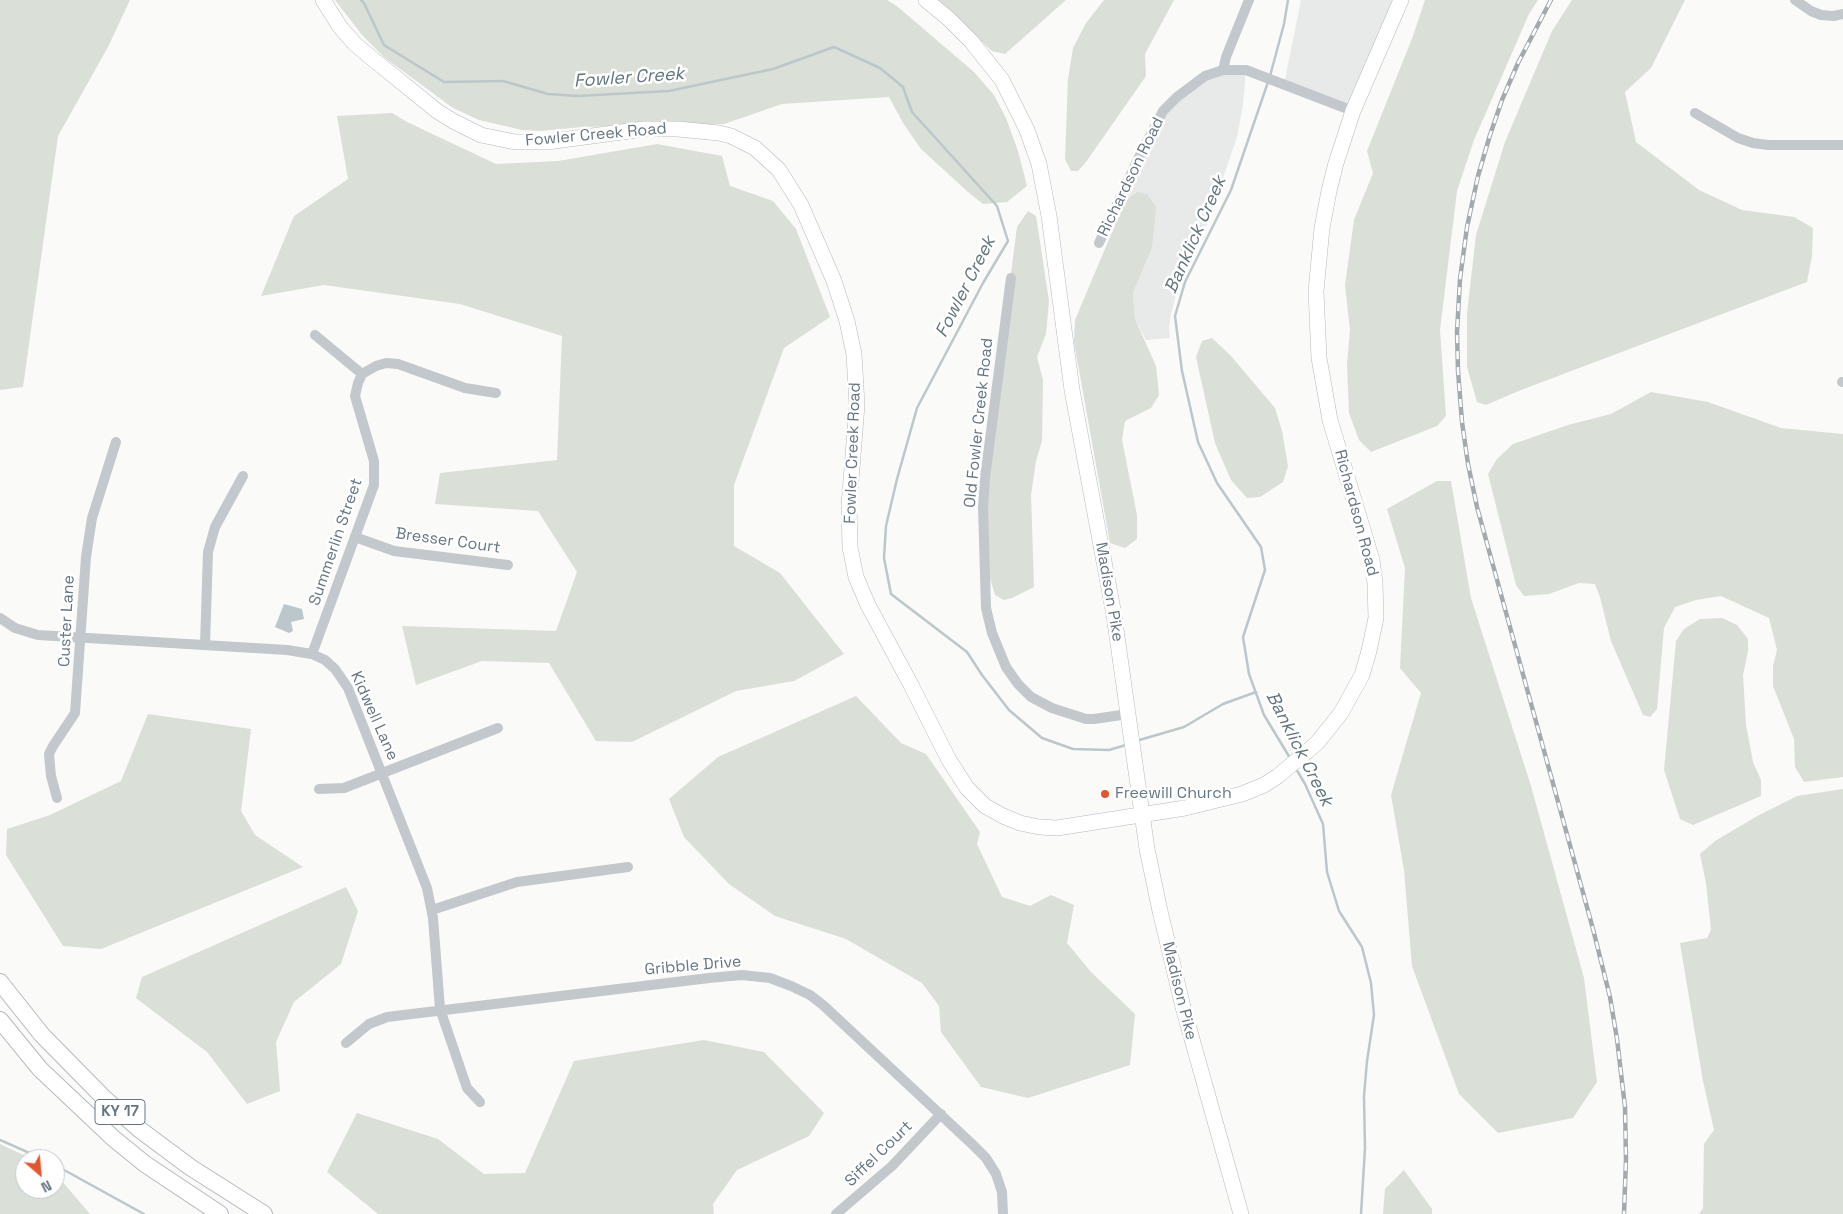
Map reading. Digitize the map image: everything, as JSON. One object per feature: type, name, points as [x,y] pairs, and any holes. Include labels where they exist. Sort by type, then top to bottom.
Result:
[{"type":"main road","name":"Fowler Creek Road","points":[[323,0],[340,26],[355,44],[438,111],[480,135],[506,141],[548,142],[628,130],[678,129],[731,136],[755,148],[769,159],[788,182],[810,222],[840,296],[854,354],[856,405],[849,506],[850,547],[856,577],[868,605],[953,766],[967,788],[985,806],[1020,823],[1057,828],[1142,815]]},
{"type":"main road","name":"Madison Pike","points":[[926,0],[971,41],[1002,80],[1027,130],[1039,164],[1049,216],[1072,390],[1114,616],[1135,754],[1142,815],[1160,911],[1183,1007],[1241,1214]]},
{"type":"main road","name":"Richardson Road","points":[[1142,815],[1194,806],[1242,794],[1264,785],[1278,776],[1317,743],[1342,713],[1362,675],[1370,651],[1376,618],[1372,560],[1330,420],[1319,358],[1316,291],[1322,228],[1328,191],[1353,111],[1401,0]]},
{"type":"main road","name":"KY 17","points":[[0,982],[42,1035],[105,1099],[139,1129],[190,1167],[264,1214]]},
{"type":"main road","name":"KY 17","points":[[0,1020],[40,1069],[112,1138],[145,1164],[220,1214]]},
{"type":"street","points":[[1223,70],[1226,57],[1249,0]]},
{"type":"street","points":[[1795,0],[1810,11],[1822,15],[1834,16],[1843,14]]},
{"type":"street","name":"Richardson Road","points":[[1099,243],[1138,157],[1163,111],[1188,88],[1205,76],[1223,70],[1246,70],[1353,111]]},
{"type":"street","points":[[1695,113],[1738,138],[1753,143],[1843,145]]},
{"type":"street","name":"Old Fowler Creek Road","points":[[1011,278],[985,478],[983,507],[986,608],[992,633],[1006,667],[1018,684],[1032,697],[1052,708],[1086,719],[1130,720]]},
{"type":"street","points":[[315,335],[362,374],[381,364],[398,364],[465,388],[496,393]]},
{"type":"street","name":"Summerlin Street","points":[[312,654],[374,485],[374,461],[354,396],[362,374]]},
{"type":"street","name":"Custer Lane","points":[[57,798],[50,770],[49,754],[75,713],[82,639],[86,557],[92,518],[116,442]]},
{"type":"street","points":[[205,645],[208,552],[215,527],[243,476]]},
{"type":"street","name":"Bresser Court","points":[[355,537],[394,551],[508,565]]},
{"type":"street","name":"Kidwell Lane","points":[[0,618],[15,628],[38,635],[287,650],[312,654],[325,660],[335,669],[348,688],[427,888],[432,910],[440,1009],[467,1088],[480,1102]]},
{"type":"street","points":[[319,790],[344,788],[498,728]]},
{"type":"street","points":[[432,910],[517,882],[628,867]]},
{"type":"street","name":"Gribble Drive","points":[[346,1043],[369,1024],[387,1016],[709,978],[742,975],[770,978],[792,986],[823,1005],[986,1158],[996,1174],[1002,1192],[1003,1214]]},
{"type":"street","name":"Siffel Court","points":[[836,1214],[892,1166],[941,1114]]},
{"type":"shaded area","points":[[0,0],[130,0],[108,47],[58,136],[23,387],[0,390]]},
{"type":"shaded area","points":[[335,0],[887,0],[898,7],[974,72],[994,95],[1006,118],[1018,151],[1027,186],[1007,202],[983,204],[921,149],[903,123],[889,97],[782,104],[724,124],[582,127],[541,131],[522,130],[479,120],[453,108],[385,58],[362,35]]},
{"type":"shaded area","points":[[937,0],[1066,0],[1005,54],[992,51]]},
{"type":"shaded area","points":[[1104,0],[1174,0],[1145,54],[1146,76],[1086,162],[1078,171],[1071,171],[1065,159],[1068,79],[1073,48],[1086,23]]},
{"type":"shaded area","points":[[1301,0],[1401,0],[1353,111],[1284,84]]},
{"type":"shaded area","points":[[1425,0],[1538,0],[1529,14],[1474,140],[1457,191],[1440,330],[1446,416],[1437,426],[1371,452],[1359,440],[1349,413],[1347,364],[1350,330],[1345,285],[1354,220],[1373,173],[1367,151],[1413,36]]},
{"type":"shaded area","points":[[1572,0],[1685,0],[1651,68],[1625,92],[1636,142],[1699,190],[1742,210],[1794,217],[1813,228],[1812,256],[1807,282],[1486,405],[1477,402],[1467,367],[1467,313],[1476,235],[1505,142],[1552,31]]},
{"type":"shaded area","points":[[1246,70],[1243,105],[1237,137],[1211,213],[1177,291],[1171,314],[1170,338],[1146,340],[1135,319],[1133,293],[1152,248],[1136,192],[1126,199],[1121,197],[1154,126],[1205,76]]},
{"type":"shaded area","points":[[392,113],[496,164],[558,161],[657,144],[722,156],[730,186],[773,201],[796,229],[830,317],[784,348],[734,485],[734,546],[780,573],[844,654],[794,681],[736,691],[632,742],[596,741],[549,663],[482,661],[416,685],[402,626],[556,631],[577,572],[538,511],[435,504],[440,473],[557,460],[562,336],[460,304],[324,285],[261,296],[294,216],[348,179],[337,116]]},
{"type":"shaded area","points":[[1137,192],[1147,194],[1156,207],[1152,248],[1133,293],[1135,319],[1156,366],[1159,395],[1151,408],[1125,421],[1122,440],[1137,515],[1137,539],[1125,548],[1110,543],[1074,342],[1075,320],[1126,199]]},
{"type":"shaded area","points":[[1028,211],[1036,216],[1049,301],[1046,334],[1037,357],[1043,380],[1042,441],[1036,461],[1031,495],[1034,587],[1004,600],[995,595],[983,555],[993,412],[1017,227]]},
{"type":"shaded area","points":[[1212,338],[1231,356],[1275,408],[1282,431],[1288,466],[1283,482],[1260,497],[1247,498],[1231,480],[1215,443],[1196,357],[1202,341]]},
{"type":"shaded area","points":[[1651,392],[1708,402],[1781,428],[1843,434],[1843,777],[1804,782],[1795,767],[1794,739],[1773,686],[1773,666],[1777,650],[1769,618],[1721,596],[1696,600],[1675,607],[1664,628],[1657,709],[1650,717],[1643,715],[1611,641],[1595,584],[1579,583],[1549,594],[1524,596],[1516,585],[1488,474],[1497,459],[1513,444],[1568,425],[1611,414]]},
{"type":"shaded area","points":[[1437,481],[1451,481],[1471,598],[1531,786],[1584,978],[1597,1082],[1573,1118],[1498,1133],[1459,1094],[1412,966],[1404,870],[1391,795],[1421,693],[1400,668],[1405,568],[1387,509]]},
{"type":"shaded area","points":[[284,604],[302,609],[304,619],[291,622],[293,631],[289,633],[275,627]]},
{"type":"shaded area","points":[[1722,618],[1737,625],[1748,639],[1748,651],[1743,675],[1746,725],[1753,762],[1761,780],[1761,796],[1693,825],[1680,819],[1664,770],[1676,641],[1684,629],[1700,619]]},
{"type":"shaded area","points":[[856,696],[901,743],[926,754],[980,832],[977,844],[1002,897],[1030,906],[1051,895],[1074,905],[1067,943],[1091,972],[1135,1014],[1130,1065],[1028,1098],[981,1087],[941,1032],[939,1006],[922,983],[846,939],[775,916],[729,884],[684,837],[669,799],[718,757]]},
{"type":"shaded area","points":[[148,714],[251,729],[241,811],[255,835],[303,867],[101,949],[63,946],[6,855],[7,829],[50,815],[121,781]]},
{"type":"shaded area","points":[[1843,789],[1843,1214],[1699,1214],[1703,1208],[1704,1144],[1714,1130],[1703,1081],[1680,943],[1707,938],[1711,930],[1706,883],[1700,854],[1715,841],[1759,815],[1797,796]]},
{"type":"shaded area","points":[[346,887],[358,911],[341,964],[294,1002],[276,1042],[280,1091],[247,1104],[207,1052],[136,998],[142,977]]},
{"type":"shaded area","points":[[704,1040],[764,1052],[824,1113],[809,1136],[737,1170],[713,1204],[714,1214],[378,1214],[327,1172],[357,1113],[438,1139],[484,1174],[525,1173],[574,1061]]},
{"type":"shaded area","points":[[0,1144],[15,1151],[15,1199],[65,1199],[65,1185],[90,1214],[0,1214]]},
{"type":"shaded area","points":[[1404,1170],[1432,1209],[1432,1214],[1383,1214],[1385,1189]]},
{"type":"waterway","name":"Fowler Creek","points":[[361,0],[384,45],[444,82],[503,81],[548,94],[578,96],[669,91],[773,69],[834,47],[880,68],[903,87],[912,112],[997,206],[1008,241],[983,283],[917,408],[886,526],[884,558],[891,594],[967,652],[1009,710],[1042,738],[1073,749],[1109,750],[1126,745]]},
{"type":"waterway","name":"Banklick Creek","points":[[1270,76],[1284,24],[1288,0]]},
{"type":"waterway","name":"Banklick Creek","points":[[1268,82],[1231,190],[1185,282],[1175,316],[1182,371],[1198,442],[1217,483],[1261,547],[1265,570],[1243,637],[1249,674],[1264,715],[1290,758]]},
{"type":"waterway","name":"Fowler Creek","points":[[1136,741],[1184,727],[1223,704],[1256,692]]},
{"type":"waterway","name":"Banklick Creek","points":[[1295,767],[1323,824],[1327,872],[1339,911],[1362,947],[1371,983],[1374,1015],[1364,1096],[1365,1148],[1361,1214]]},
{"type":"waterway","points":[[0,1140],[20,1149]]},
{"type":"waterway","points":[[65,1171],[144,1214]]},
{"type":"railway","points":[[1551,0],[1518,63],[1502,100],[1478,176],[1467,227],[1460,279],[1457,332],[1458,371],[1462,422],[1477,507],[1610,997],[1625,1107],[1624,1214]]},
{"type":"place","name":"Freewill Church","points":[[1105,794]]}]
